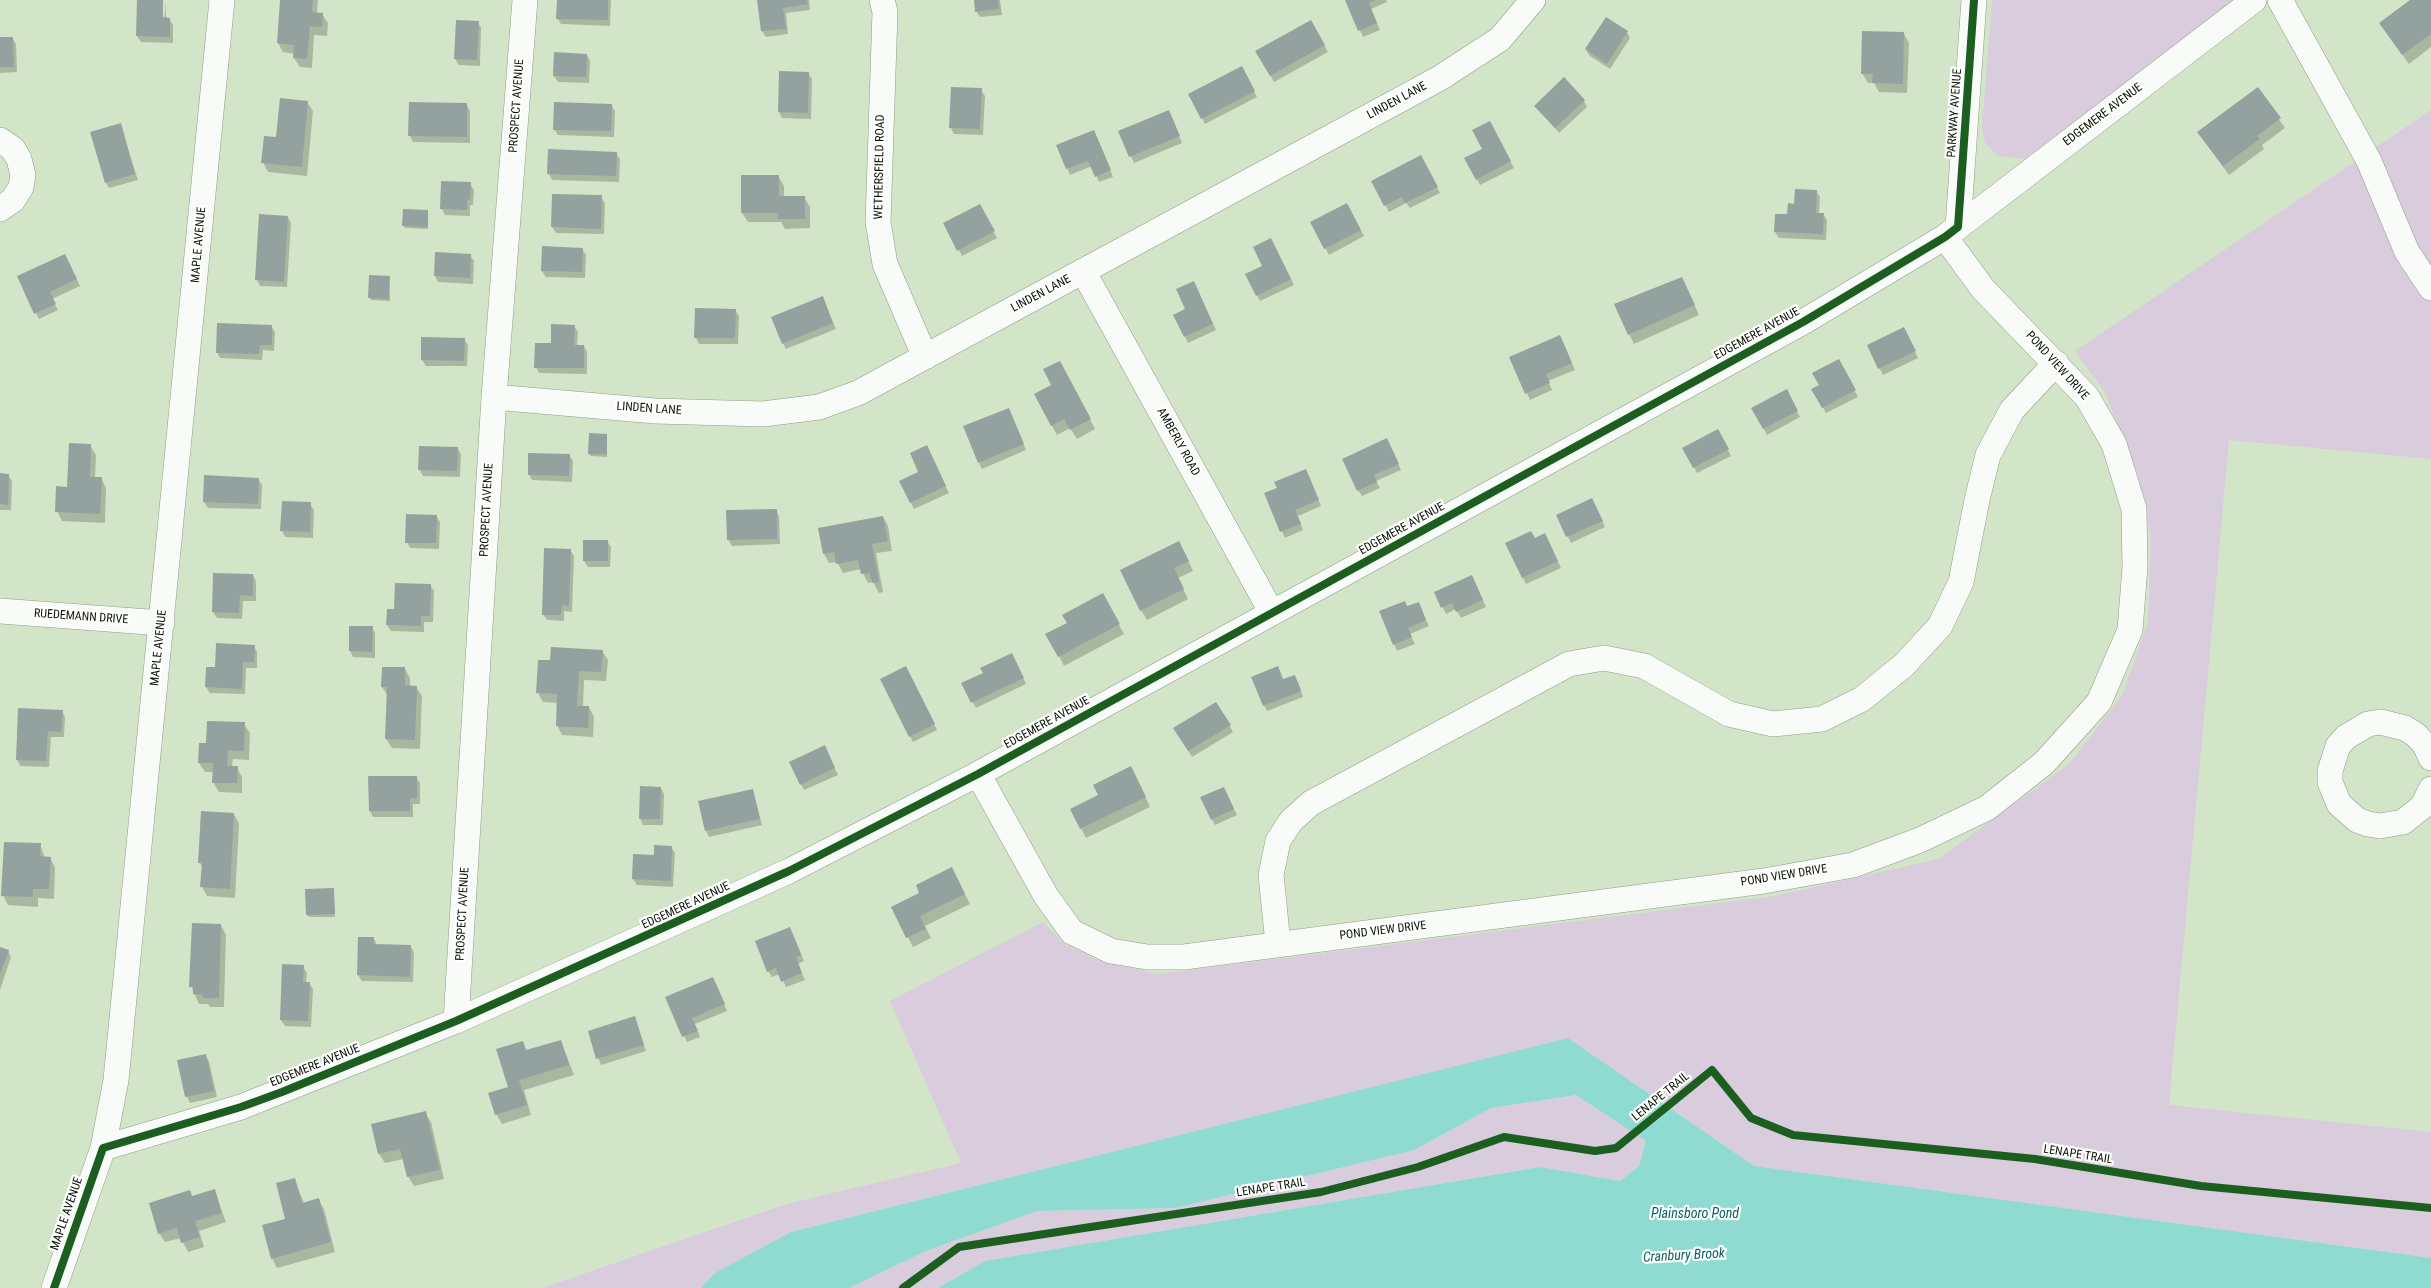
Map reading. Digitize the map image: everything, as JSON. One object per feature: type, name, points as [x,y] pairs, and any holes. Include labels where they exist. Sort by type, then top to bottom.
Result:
[{"type":"street","name":"MAPLE AVENUE","points":[[54,1288],[103,1148],[116,1080],[124,1019],[222,0]]},
{"type":"street","name":"PROSPECT AVENUE","points":[[456,1021],[494,397],[525,0]]},
{"type":"street","name":"WETHERSFIELD ROAD","points":[[882,0],[885,12],[878,222],[886,264],[925,357]]},
{"type":"street","name":"LINDEN LANE","points":[[494,397],[655,411],[763,414],[819,407],[858,393],[1440,78],[1500,39],[1532,0]]},
{"type":"street","name":"PARKWAY AVENUE","points":[[1952,232],[1974,0]]},
{"type":"street","name":"EDGEMERE AVENUE","points":[[103,1148],[241,1107],[456,1021],[789,870],[978,774],[1803,322],[1952,232],[2254,0]]},
{"type":"street","points":[[2280,0],[2369,161],[2407,252],[2431,288]]},
{"type":"street","points":[[0,140],[13,149],[19,159],[23,175],[21,187],[13,200],[0,209]]},
{"type":"street","name":"POND VIEW DRIVE","points":[[978,774],[1046,896],[1072,932],[1110,951],[1147,957],[1184,957],[1764,881],[1853,865],[1920,840],[1987,808],[2044,763],[2099,702],[2130,630],[2135,567],[2134,509],[2114,444],[2086,397],[2056,363],[1984,289],[1952,232]]},
{"type":"street","name":"AMBERLY ROAD","points":[[1083,271],[1272,613]]},
{"type":"street","points":[[1278,944],[1271,876],[1278,841],[1291,821],[1312,803],[1569,664],[1604,658],[1644,666],[1729,714],[1773,724],[1822,719],[1862,699],[1904,665],[1940,626],[1961,582],[1976,500],[1988,455],[2012,410],[2056,363]]},
{"type":"street","name":"RUEDEMANN DRIVE","points":[[0,611],[162,623]]},
{"type":"street","points":[[2430,793],[2423,806],[2403,822],[2380,826],[2368,824],[2357,820],[2339,804],[2332,788],[2330,770],[2338,746],[2346,737],[2368,724],[2380,722],[2405,728],[2416,735],[2425,745],[2431,758]]},
{"type":"shaded area","points":[[1992,0],[2239,0],[2024,159],[1998,156],[1985,143],[1982,126]]},
{"type":"shaded area","points":[[2431,110],[2431,459],[2229,440],[2169,1105],[2431,1132],[2431,1258],[1754,1166],[1568,1038],[791,1232],[715,1273],[701,1288],[542,1288],[790,1203],[961,1163],[890,1001],[1043,922],[1066,945],[1100,961],[1158,974],[1775,896],[1938,859],[2068,765],[2122,696],[2148,622],[2151,538],[2138,475],[2105,392],[2075,351]]},
{"type":"shaded area","points":[[1576,1095],[1646,1141],[1639,1166],[1620,1181],[1539,1167],[985,1261],[938,1288],[849,1288],[926,1251],[1037,1211],[1175,1208],[1414,1150],[1491,1108]]},
{"type":"water","name":"Plainsboro Pond","points":[[1568,1038],[1754,1166],[2431,1258],[2431,1288],[938,1288],[985,1261],[1540,1167],[1620,1181],[1639,1166],[1646,1141],[1576,1095],[1491,1108],[1414,1150],[1175,1208],[1037,1211],[926,1251],[849,1288],[701,1288],[715,1273],[791,1232]]},
{"type":"building","points":[[137,0],[163,0],[163,17],[170,18],[170,37],[136,36]]},
{"type":"building","points":[[280,0],[313,0],[312,12],[323,13],[322,27],[310,26],[307,59],[293,58],[294,45],[277,43]]},
{"type":"building","points":[[557,0],[608,0],[608,20],[556,19]]},
{"type":"building","points":[[757,0],[807,0],[808,4],[783,8],[786,29],[761,31]]},
{"type":"building","points":[[974,0],[998,0],[999,9],[975,12]]},
{"type":"building","points":[[1345,0],[1375,0],[1369,3],[1377,23],[1358,31]]},
{"type":"building","points":[[2410,0],[2431,0],[2431,34],[2402,55],[2379,23]]},
{"type":"building","points":[[1606,17],[1628,31],[1607,64],[1585,49]]},
{"type":"building","points":[[456,20],[479,21],[477,60],[454,59]]},
{"type":"building","points":[[1311,20],[1325,45],[1270,76],[1255,51]]},
{"type":"building","points":[[1862,31],[1904,32],[1903,84],[1872,83],[1873,74],[1861,74]]},
{"type":"building","points":[[0,37],[13,37],[14,67],[0,67]]},
{"type":"building","points":[[554,52],[587,54],[586,77],[553,76]]},
{"type":"building","points":[[1242,66],[1255,91],[1201,119],[1188,94]]},
{"type":"building","points":[[779,71],[809,72],[808,113],[778,112]]},
{"type":"building","points":[[1564,77],[1585,100],[1555,128],[1534,106]]},
{"type":"building","points":[[951,87],[982,88],[980,129],[949,128]]},
{"type":"building","points":[[2258,87],[2281,118],[2257,136],[2260,139],[2223,166],[2197,132]]},
{"type":"building","points":[[280,98],[308,101],[302,167],[261,163],[264,136],[276,137]]},
{"type":"building","points":[[409,102],[467,103],[467,137],[408,136]]},
{"type":"building","points":[[554,102],[612,104],[611,131],[553,130]]},
{"type":"building","points":[[1169,110],[1180,136],[1129,157],[1118,131]]},
{"type":"building","points":[[1490,121],[1511,161],[1476,180],[1464,158],[1482,149],[1472,130]]},
{"type":"building","points":[[121,123],[135,174],[105,183],[90,132]]},
{"type":"building","points":[[1094,130],[1111,170],[1095,177],[1088,161],[1066,169],[1056,145]]},
{"type":"building","points":[[548,149],[617,152],[616,176],[547,174]]},
{"type":"building","points":[[1421,155],[1438,187],[1405,203],[1402,197],[1384,206],[1371,181]]},
{"type":"building","points":[[741,175],[779,175],[779,196],[805,196],[805,219],[778,219],[778,213],[741,213]]},
{"type":"building","points":[[441,181],[471,182],[470,200],[467,199],[467,210],[440,209]]},
{"type":"building","points":[[1795,189],[1817,190],[1816,213],[1824,213],[1823,234],[1774,232],[1775,214],[1787,214],[1788,203],[1794,204]]},
{"type":"building","points":[[552,194],[602,195],[601,229],[551,227]]},
{"type":"building","points":[[1347,203],[1361,230],[1324,249],[1310,222]]},
{"type":"building","points":[[980,204],[995,231],[957,251],[943,223]]},
{"type":"building","points":[[403,209],[428,210],[428,227],[402,226]]},
{"type":"building","points":[[259,214],[288,216],[284,282],[255,280]]},
{"type":"building","points":[[1271,238],[1291,279],[1256,296],[1245,274],[1262,266],[1253,247]]},
{"type":"building","points":[[542,246],[583,248],[582,272],[541,271]]},
{"type":"building","points":[[435,252],[471,254],[470,278],[434,276]]},
{"type":"building","points":[[65,254],[77,279],[50,292],[56,304],[34,314],[17,276]]},
{"type":"building","points":[[369,275],[390,276],[389,299],[368,298]]},
{"type":"building","points":[[1682,277],[1695,305],[1628,335],[1614,304]]},
{"type":"building","points":[[1194,281],[1213,324],[1184,337],[1173,315],[1185,309],[1176,289]]},
{"type":"building","points":[[823,296],[833,323],[782,344],[771,317]]},
{"type":"building","points":[[695,308],[736,309],[735,338],[694,338]]},
{"type":"building","points":[[217,323],[272,325],[272,345],[260,345],[259,354],[216,353]]},
{"type":"building","points":[[551,324],[575,325],[574,345],[584,345],[584,368],[534,368],[535,343],[551,343]]},
{"type":"building","points":[[1904,327],[1916,351],[1878,369],[1867,345]]},
{"type":"building","points":[[1560,335],[1572,363],[1546,374],[1550,383],[1525,394],[1509,357]]},
{"type":"building","points":[[421,337],[465,338],[464,361],[421,360]]},
{"type":"building","points":[[1839,359],[1856,390],[1822,408],[1811,389],[1819,385],[1812,373]]},
{"type":"building","points":[[1060,361],[1091,419],[1070,430],[1064,419],[1051,426],[1034,394],[1051,385],[1043,369]]},
{"type":"building","points":[[1787,389],[1798,411],[1763,429],[1751,408]]},
{"type":"building","points":[[1009,408],[1024,444],[978,463],[963,426]]},
{"type":"building","points":[[1718,429],[1729,449],[1693,468],[1682,448]]},
{"type":"building","points":[[589,433],[607,434],[607,454],[588,454]]},
{"type":"building","points":[[1387,438],[1399,464],[1374,475],[1377,482],[1357,491],[1342,459]]},
{"type":"building","points":[[69,443],[91,444],[90,477],[102,477],[100,514],[55,512],[56,486],[67,487]]},
{"type":"building","points":[[927,445],[946,486],[910,503],[899,481],[918,472],[910,453]]},
{"type":"building","points":[[419,446],[458,447],[457,471],[418,470]]},
{"type":"building","points":[[528,453],[570,454],[569,476],[528,475]]},
{"type":"building","points":[[1306,469],[1319,500],[1295,510],[1301,524],[1280,532],[1264,493],[1277,488],[1274,482]]},
{"type":"building","points":[[0,473],[9,474],[8,505],[0,504]]},
{"type":"building","points":[[204,475],[259,478],[258,504],[203,502]]},
{"type":"building","points":[[1592,498],[1603,521],[1566,537],[1556,515]]},
{"type":"building","points":[[282,501],[311,502],[310,532],[280,531]]},
{"type":"building","points":[[777,509],[777,539],[727,540],[726,510]]},
{"type":"building","points":[[406,514],[437,515],[436,543],[405,543]]},
{"type":"building","points":[[883,516],[888,541],[872,544],[879,582],[872,583],[870,573],[861,574],[858,560],[836,564],[834,552],[823,554],[818,528]]},
{"type":"building","points":[[1531,531],[1535,538],[1545,533],[1558,561],[1522,578],[1505,543]]},
{"type":"building","points":[[583,540],[608,540],[608,561],[583,561]]},
{"type":"building","points":[[1179,541],[1189,561],[1174,568],[1184,589],[1140,611],[1120,570]]},
{"type":"building","points":[[544,548],[571,549],[569,606],[562,605],[561,615],[542,615]]},
{"type":"building","points":[[213,573],[253,574],[253,596],[240,595],[239,613],[212,612]]},
{"type":"building","points":[[1472,575],[1483,600],[1456,612],[1452,603],[1441,608],[1434,592]]},
{"type":"building","points":[[395,583],[431,584],[430,616],[421,616],[421,626],[386,625],[387,609],[394,609]]},
{"type":"building","points":[[1103,593],[1120,624],[1058,657],[1045,634],[1067,623],[1062,615]]},
{"type":"building","points":[[1405,601],[1407,606],[1419,602],[1426,620],[1408,628],[1412,637],[1393,645],[1379,611]]},
{"type":"building","points":[[349,626],[373,626],[372,652],[349,651]]},
{"type":"building","points":[[216,643],[255,645],[254,662],[243,662],[242,689],[205,687],[206,667],[215,667]]},
{"type":"building","points":[[551,647],[603,650],[601,672],[579,671],[577,706],[589,706],[588,728],[556,726],[557,694],[536,693],[538,660],[550,660]]},
{"type":"building","points":[[1012,653],[1024,678],[971,703],[961,683],[983,673],[980,668]]},
{"type":"building","points":[[906,666],[935,724],[909,737],[880,679]]},
{"type":"building","points":[[1278,666],[1283,679],[1295,675],[1301,691],[1263,706],[1251,677]]},
{"type":"building","points":[[382,667],[405,667],[405,685],[417,686],[415,740],[385,739],[387,687],[381,687]]},
{"type":"building","points":[[1216,702],[1231,725],[1188,751],[1173,728]]},
{"type":"building","points":[[18,708],[63,710],[61,732],[48,731],[46,761],[16,760]]},
{"type":"building","points":[[207,721],[245,722],[244,751],[228,750],[227,766],[238,766],[237,783],[212,783],[213,763],[198,763],[199,743],[206,743]]},
{"type":"building","points":[[825,745],[835,768],[800,785],[789,762]]},
{"type":"building","points":[[1131,766],[1146,797],[1080,829],[1070,809],[1098,795],[1093,785]]},
{"type":"building","points":[[368,776],[417,776],[417,798],[410,798],[410,811],[369,811]]},
{"type":"building","points":[[640,786],[661,787],[660,819],[639,819]]},
{"type":"building","points":[[1224,787],[1234,809],[1211,820],[1200,797]]},
{"type":"building","points":[[753,789],[760,819],[705,831],[698,801]]},
{"type":"building","points":[[201,811],[234,813],[230,889],[200,887],[202,863],[198,863]]},
{"type":"building","points":[[4,842],[41,843],[40,856],[51,857],[49,889],[33,889],[33,897],[1,896]]},
{"type":"building","points":[[654,845],[672,846],[671,881],[632,879],[633,854],[654,855]]},
{"type":"building","points":[[952,867],[965,894],[920,916],[926,929],[906,938],[891,907],[919,893],[916,885]]},
{"type":"building","points":[[334,888],[335,914],[306,915],[305,889]]},
{"type":"building","points":[[192,923],[221,924],[219,998],[203,998],[203,995],[193,994],[193,987],[189,987]]},
{"type":"building","points":[[790,927],[801,955],[796,957],[802,973],[781,982],[776,968],[767,972],[755,941]]},
{"type":"building","points":[[358,937],[374,937],[374,944],[411,945],[410,977],[357,975]]},
{"type":"building","points":[[0,947],[9,950],[0,974]]},
{"type":"building","points":[[282,964],[304,965],[303,982],[310,982],[308,1021],[280,1020]]},
{"type":"building","points":[[713,977],[725,1004],[692,1018],[698,1031],[682,1037],[665,997]]},
{"type":"building","points":[[635,1016],[644,1045],[596,1059],[588,1031]]},
{"type":"building","points":[[561,1040],[569,1065],[519,1080],[527,1105],[495,1115],[488,1093],[508,1087],[496,1049],[523,1041],[526,1050]]},
{"type":"building","points":[[206,1054],[214,1091],[185,1097],[177,1060]]},
{"type":"building","points":[[426,1111],[440,1170],[407,1177],[400,1149],[378,1154],[371,1124]]},
{"type":"building","points":[[295,1178],[302,1203],[319,1198],[331,1242],[271,1259],[262,1225],[285,1219],[276,1183]]},
{"type":"building","points":[[215,1189],[222,1213],[195,1221],[200,1237],[181,1243],[177,1228],[158,1234],[149,1203],[190,1190],[192,1196]]},
{"type":"cycle path","points":[[54,1288],[103,1148],[241,1107],[282,1092],[456,1021],[789,871],[978,774],[1803,322],[1945,237],[1958,227],[1974,0]]},
{"type":"cycle path","name":"LENAPE TRAIL","points":[[903,1288],[959,1247],[1321,1192],[1418,1167],[1504,1137],[1595,1151],[1616,1148],[1712,1070],[1751,1118],[1793,1135],[2035,1159],[2201,1186],[2431,1208]]},
{"type":"water label","name":"Cranbury Brook","points":[[1684,1256]]}]
